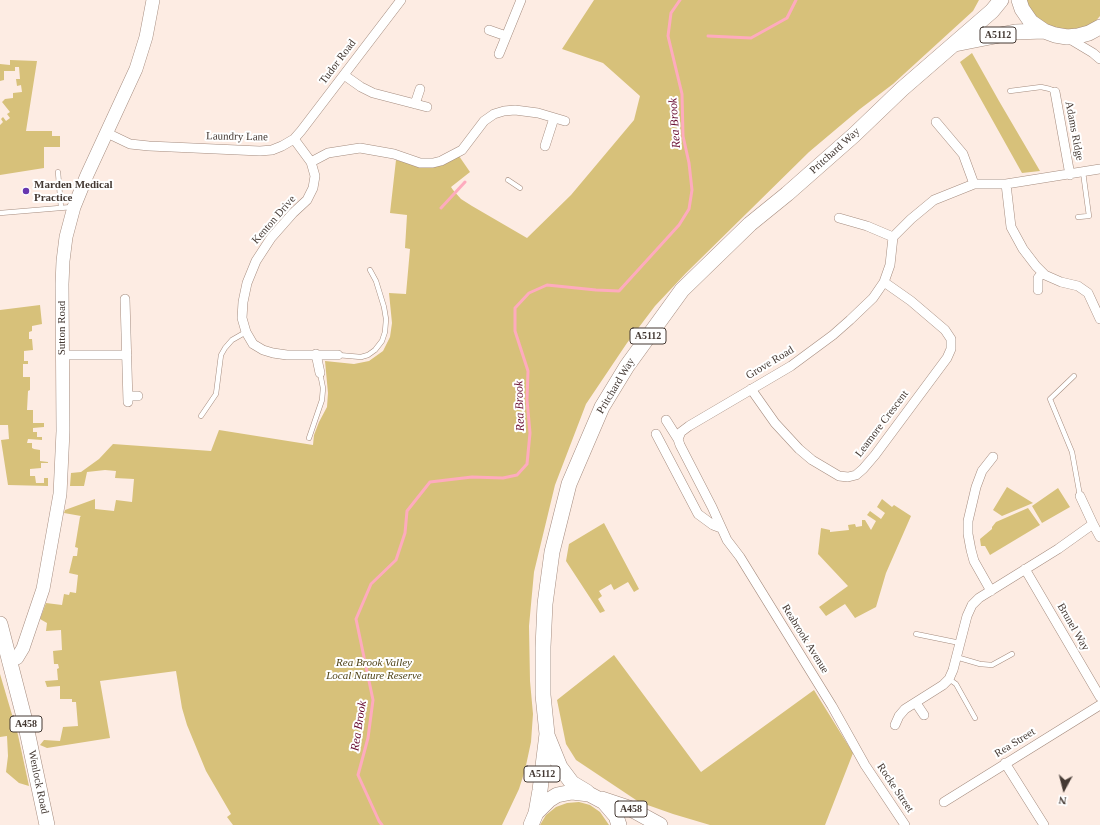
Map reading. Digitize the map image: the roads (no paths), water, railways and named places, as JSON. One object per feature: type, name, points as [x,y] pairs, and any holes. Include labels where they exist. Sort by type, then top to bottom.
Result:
[{"type":"main road","name":"Pritchard Way","points":[[532,821],[540,790],[547,734],[543,695],[543,647],[545,604],[552,552],[569,484],[602,407],[627,366],[682,290],[750,224],[787,194],[854,135],[902,88],[992,11],[1001,0]]},
{"type":"main road","points":[[1019,0],[1022,9],[1031,22],[1044,31],[1055,36],[1078,36],[1100,28]]},
{"type":"main road","name":"Pritchard Way","points":[[952,45],[1015,32],[1044,31]]},
{"type":"main road","name":"Wenlock Road","points":[[0,624],[24,717],[47,825]]},
{"type":"main road","name":"Pritchard Way","points":[[547,734],[560,768],[572,783],[594,796]]},
{"type":"main road","name":"A458","points":[[532,821],[548,800],[557,795],[572,792],[594,796],[629,808],[660,825]]},
{"type":"main road","name":"A458","points":[[594,796],[611,808],[619,825]]},
{"type":"street","name":"Sutton Road","points":[[9,661],[17,658],[23,648],[43,589],[60,494],[62,474],[63,261],[68,207],[87,175],[136,69],[146,37],[153,0]]},
{"type":"street","name":"Tudor Road","points":[[294,139],[401,0]]},
{"type":"street","points":[[499,54],[521,0]]},
{"type":"street","points":[[489,30],[506,36]]},
{"type":"street","points":[[1067,37],[1100,59]]},
{"type":"street","points":[[344,75],[361,87],[373,93],[427,107]]},
{"type":"street","points":[[416,104],[420,89]]},
{"type":"street","name":"Adams Ridge","points":[[1055,92],[1070,175]]},
{"type":"street","points":[[294,139],[311,162],[328,153],[360,148],[394,154],[420,163],[433,163],[441,161],[462,150],[484,121],[494,114],[504,111],[527,111],[565,121]]},
{"type":"street","points":[[545,146],[554,118]]},
{"type":"street","points":[[840,218],[867,226],[894,237],[911,219],[934,200],[974,184],[963,154],[936,122]]},
{"type":"street","name":"Laundry Lane","points":[[107,133],[130,144],[136,145],[236,150],[272,150],[294,139]]},
{"type":"street","name":"Kenton Drive","points":[[311,162],[315,176],[313,188],[307,200],[293,213],[271,238],[256,261],[247,283],[243,302],[242,318],[246,332],[253,344],[263,350],[287,355],[338,355]]},
{"type":"street","name":"Adams Ridge","points":[[974,184],[1006,184],[1100,169]]},
{"type":"street","points":[[1006,184],[1011,227],[1023,249],[1042,273],[1061,282],[1078,286],[1088,293],[1100,319]]},
{"type":"street","name":"Grove Road","points":[[678,440],[681,432],[689,426],[791,366],[833,335],[873,298],[884,282],[890,265],[894,237]]},
{"type":"street","points":[[1038,290],[1038,278],[1042,273]]},
{"type":"street","name":"Leamore Crescent","points":[[751,389],[775,423],[803,452],[839,476],[848,477],[856,475],[875,455],[947,358],[951,349],[951,339],[945,330],[911,301],[884,282]]},
{"type":"street","points":[[125,299],[128,399],[138,396]]},
{"type":"street","points":[[316,354],[320,373]]},
{"type":"street","points":[[62,355],[127,355]]},
{"type":"street","points":[[666,420],[678,440]]},
{"type":"street","name":"Reabrook Avenue","points":[[656,434],[698,514],[712,525],[721,528]]},
{"type":"street","name":"Reabrook Avenue","points":[[678,440],[721,528],[832,706],[865,765]]},
{"type":"street","points":[[991,591],[974,561],[968,534],[968,521],[976,487],[982,471],[993,457]]},
{"type":"street","points":[[1080,496],[1100,537]]},
{"type":"street","points":[[895,725],[902,712],[950,679],[967,616],[972,605],[979,598],[1058,549],[1093,524]]},
{"type":"street","name":"Brunel Way","points":[[1025,569],[1100,697]]},
{"type":"street","points":[[916,703],[924,715]]},
{"type":"street","name":"Rea Street","points":[[944,802],[1100,705]]},
{"type":"street","points":[[1005,763],[1044,825]]},
{"type":"street","name":"Rocke Street","points":[[865,765],[905,825]]},
{"type":"lane","points":[[1010,91],[1041,87],[1055,92]]},
{"type":"lane","points":[[0,213],[68,207],[58,172]]},
{"type":"lane","points":[[1078,217],[1089,216],[1083,172]]},
{"type":"lane","points":[[508,180],[520,188]]},
{"type":"lane","points":[[338,355],[361,357],[368,355],[375,350],[382,341],[385,332],[386,319],[384,306],[376,281],[370,270]]},
{"type":"lane","points":[[201,416],[216,394],[222,355],[225,348],[232,340],[246,332]]},
{"type":"lane","points":[[309,438],[322,400],[323,388],[320,373]]},
{"type":"lane","points":[[1074,376],[1050,399],[1072,452],[1080,496]]},
{"type":"lane","points":[[916,634],[960,643]]},
{"type":"lane","points":[[956,657],[980,664],[992,665],[1012,654]]},
{"type":"lane","points":[[950,679],[956,684],[975,718]]},
{"type":"waterway","name":"Rea Brook","points":[[382,825],[358,775],[368,738],[373,700],[356,619],[371,584],[396,560],[405,533],[407,511],[430,482],[472,477],[503,478],[517,475],[527,464],[530,433],[527,400],[528,371],[515,331],[515,308],[529,293],[547,285],[619,291],[679,225],[689,209],[692,190],[689,163],[683,136],[682,94],[668,36],[671,13],[680,0]]},
{"type":"waterway","points":[[708,36],[751,38],[787,18],[796,0]]},
{"type":"waterway","points":[[441,208],[465,182]]},
{"type":"place","name":"Marden Medical Practice","points":[[26,191]]},
{"type":"park label","name":"Rea Brook Valley Local Nature Reserve","points":[[374,669]]}]
